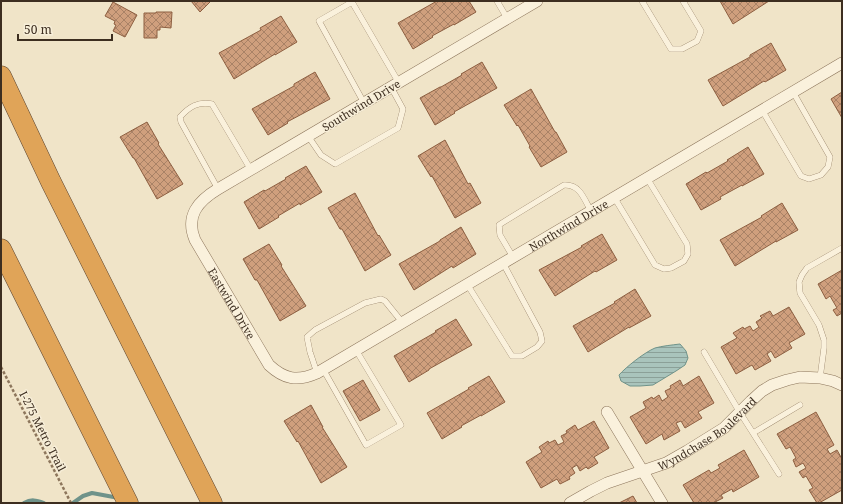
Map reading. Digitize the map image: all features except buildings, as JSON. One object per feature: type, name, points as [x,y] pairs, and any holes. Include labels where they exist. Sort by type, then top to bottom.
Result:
[{"type":"highway","points":[[1,76],[55,189],[208,496]]},
{"type":"highway","points":[[1,249],[128,503]]},
{"type":"street","name":"Southwind Drive","points":[[192,217],[198,205],[208,195],[537,1]]},
{"type":"street","name":"Northwind Drive","points":[[291,377],[307,377],[320,371],[842,63]]},
{"type":"street","name":"Eastwind Drive","points":[[192,217],[191,228],[195,240],[269,365],[283,376],[291,377]]},
{"type":"street","name":"Wyndchase Boulevard","points":[[570,503],[607,483],[666,463],[724,428],[739,411],[762,391],[772,385],[800,377],[820,378],[842,385]]},
{"type":"street","points":[[607,412],[662,503]]},
{"type":"lane","points":[[497,1],[508,18]]},
{"type":"lane","points":[[642,1],[671,49],[682,49],[697,41],[701,31],[683,1]]},
{"type":"lane","points":[[308,136],[321,155],[335,164],[398,128],[403,109],[395,85],[352,2],[319,21],[364,103]]},
{"type":"lane","points":[[762,110],[801,176],[809,179],[821,175],[828,167],[830,157],[793,92]]},
{"type":"lane","points":[[218,189],[180,122],[180,117],[185,111],[198,104],[212,104],[251,170]]},
{"type":"lane","points":[[614,197],[655,265],[664,269],[672,268],[684,260],[688,254],[687,244],[647,178]]},
{"type":"lane","points":[[513,257],[500,235],[499,226],[564,185],[570,184],[578,189],[591,211]]},
{"type":"lane","points":[[820,378],[824,340],[819,325],[800,293],[799,282],[807,268],[842,248]]},
{"type":"lane","points":[[467,284],[512,356],[522,356],[537,347],[542,340],[540,332],[503,263]]},
{"type":"lane","points":[[355,350],[401,425],[366,445],[320,371],[310,352],[307,337],[315,330],[365,303],[381,299],[385,301],[402,322]]},
{"type":"lane","points":[[704,352],[779,474]]},
{"type":"lane","points":[[753,432],[800,405]]},
{"type":"path","name":"I-275 Metro Trail","points":[[1,367],[71,503]]},
{"type":"water","points":[[680,344],[686,351],[688,358],[685,365],[676,371],[653,385],[630,386],[621,381],[619,375],[646,353],[655,348]]},
{"type":"waterway","points":[[73,503],[83,496],[92,493],[119,498]]},
{"type":"waterway","points":[[24,503],[34,500],[44,503]]}]
